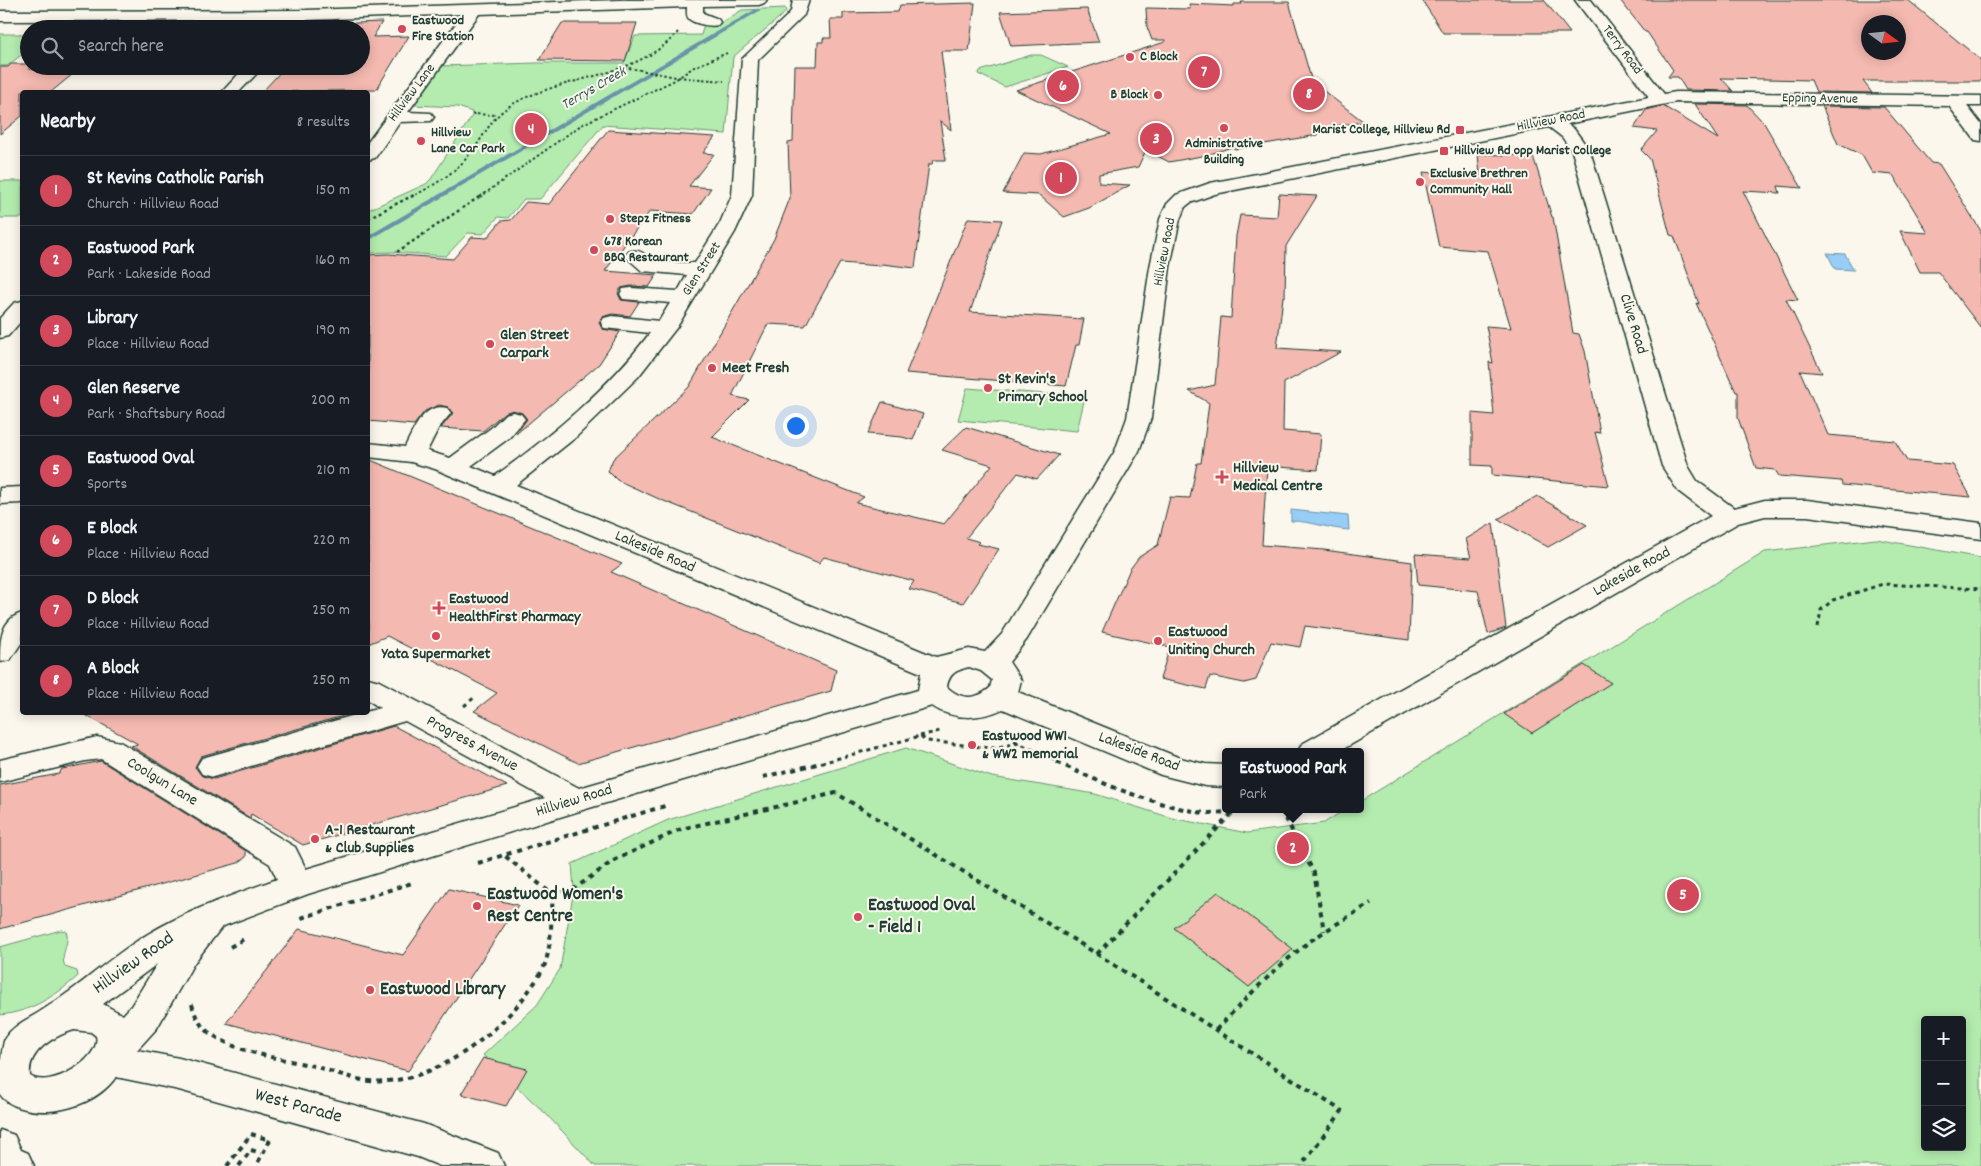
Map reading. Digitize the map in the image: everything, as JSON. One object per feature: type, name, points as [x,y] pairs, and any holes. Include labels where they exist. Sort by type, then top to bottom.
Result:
[{"type":"street","points":[[301,20],[319,0]]},
{"type":"street","points":[[0,16],[306,15],[670,1],[759,0]]},
{"type":"street","name":"Glen Street","points":[[498,486],[543,454],[596,406],[635,366],[665,328],[684,298],[737,210],[742,195],[750,59],[794,19],[799,12],[801,0]]},
{"type":"street","name":"Terry Road","points":[[1584,0],[1660,100]]},
{"type":"street","points":[[695,2],[695,16],[706,21]]},
{"type":"street","name":"Hillview Lane","points":[[370,151],[475,9]]},
{"type":"street","points":[[419,28],[432,11]]},
{"type":"street","points":[[232,90],[247,75]]},
{"type":"street","name":"Epping Avenue","points":[[1660,100],[1676,97],[1981,101]]},
{"type":"street","name":"Hillview Road","points":[[991,662],[1005,650],[1013,639],[1127,451],[1139,418],[1160,268],[1170,219],[1177,204],[1189,195],[1210,189],[1660,100]]},
{"type":"street","points":[[1954,101],[1981,136]]},
{"type":"street","points":[[394,117],[424,118]]},
{"type":"street","name":"Clive Road","points":[[1552,121],[1568,134],[1581,151],[1676,466],[1687,486],[1729,517]]},
{"type":"street","points":[[635,256],[648,266],[701,270]]},
{"type":"street","points":[[631,294],[684,298]]},
{"type":"street","points":[[2,327],[20,310]]},
{"type":"street","points":[[612,323],[665,328]]},
{"type":"street","points":[[414,455],[428,427],[439,413]]},
{"type":"street","points":[[453,468],[500,433],[513,418]]},
{"type":"street","name":"Lakeside Road","points":[[370,450],[414,455],[498,486],[937,682]]},
{"type":"street","points":[[0,496],[20,495]]},
{"type":"street","points":[[0,504],[20,505]]},
{"type":"street","name":"Lakeside Road","points":[[1320,748],[1729,517],[1765,508],[1806,508],[1981,532]]},
{"type":"street","points":[[0,653],[20,625]]},
{"type":"street","points":[[957,659],[980,659],[991,662],[1004,674],[1006,681],[1000,696],[993,701],[973,707],[952,705],[937,682],[947,663],[957,659]]},
{"type":"street","name":"Hillview Road","points":[[57,1020],[120,971],[160,943],[214,916],[297,885],[576,800],[937,682]]},
{"type":"street","name":"Progress Avenue","points":[[370,689],[576,800]]},
{"type":"street","name":"Lakeside Road","points":[[1000,696],[1172,767],[1222,776]]},
{"type":"street","points":[[213,766],[408,710]]},
{"type":"street","name":"Coolgun Lane","points":[[0,771],[85,750],[97,748],[109,750],[283,856],[297,885]]},
{"type":"street","name":"Hillview Road","points":[[112,1054],[144,1017],[182,954],[214,916]]},
{"type":"street","points":[[89,1015],[103,1018],[112,1026],[116,1036],[112,1054],[99,1072],[69,1091],[53,1096],[37,1097],[23,1094],[14,1087],[6,1070],[34,1032],[57,1020],[89,1015]]},
{"type":"street","name":"West Parade","points":[[112,1054],[424,1141],[484,1166]]},
{"type":"street","points":[[0,1147],[7,1162],[14,1166]]},
{"type":"path","points":[[370,217],[440,180],[457,168],[470,155],[496,114],[502,109],[544,90],[623,67],[670,43],[674,40],[682,24],[706,21]]},
{"type":"path","points":[[397,252],[521,169],[581,125],[678,78],[694,67],[728,52]]},
{"type":"path","points":[[623,67],[678,78],[715,82],[748,80]]},
{"type":"path","points":[[472,114],[496,114]]},
{"type":"path","points":[[1818,628],[1821,610],[1833,600],[1883,584],[1981,589]]},
{"type":"path","points":[[462,708],[475,697]]},
{"type":"path","points":[[760,777],[795,770],[920,736],[927,740],[992,748],[1019,743],[1094,780],[1144,798],[1200,812],[1222,811]]},
{"type":"path","points":[[553,895],[574,889],[613,861],[681,829],[836,793],[1097,954],[1342,1111],[1301,1166]]},
{"type":"path","points":[[473,864],[505,856],[676,803]]},
{"type":"path","points":[[1097,954],[1233,813]]},
{"type":"path","points":[[1283,813],[1314,873],[1324,931]]},
{"type":"path","points":[[505,856],[553,895]]},
{"type":"path","points":[[300,918],[418,881]]},
{"type":"path","points":[[192,999],[195,1017],[203,1027],[213,1036],[235,1045],[368,1081],[398,1080],[430,1070],[454,1059],[484,1041],[505,1019],[525,995],[545,965],[553,895]]},
{"type":"path","points":[[1216,1030],[1254,988],[1324,931],[1371,903]]},
{"type":"path","points":[[228,949],[246,938]]},
{"type":"path","points":[[227,1166],[251,1134],[270,1140],[261,1153],[256,1166]]},
{"type":"path","points":[[239,1166],[251,1150],[261,1153]]},
{"type":"green space","points":[[785,8],[786,12],[733,57],[726,134],[603,125],[540,199],[524,199],[508,218],[498,217],[483,234],[468,233],[446,256],[391,252],[370,253],[370,209],[426,184],[472,116],[472,112],[458,107],[413,105],[441,66],[624,63],[635,36],[701,35],[704,24],[721,23],[742,10]]},
{"type":"green space","points":[[0,34],[20,34],[20,56],[7,66],[0,66]]},
{"type":"green space","points":[[1031,55],[1041,55],[1068,67],[1005,87],[978,74],[980,71]]},
{"type":"green space","points":[[0,181],[20,181],[20,218],[0,218]]},
{"type":"green space","points":[[967,388],[1085,397],[1077,431],[958,420]]},
{"type":"green space","points":[[1876,539],[1981,558],[1981,1166],[595,1166],[546,1114],[483,1055],[537,1005],[560,969],[574,889],[572,864],[668,820],[906,748],[992,777],[1095,794],[1172,818],[1247,833],[1324,823],[1340,813],[1364,813],[1364,799],[1765,552]]},
{"type":"green space","points":[[61,930],[66,931],[67,936],[63,957],[65,967],[77,971],[78,976],[61,990],[32,1007],[0,1015],[0,947]]},
{"type":"water","points":[[1827,253],[1845,254],[1854,270],[1835,269]]},
{"type":"water","points":[[1291,510],[1348,516],[1349,530],[1291,521]]},
{"type":"building","points":[[1422,0],[1544,0],[1570,33],[1443,33]]},
{"type":"building","points":[[1620,0],[1908,0],[1981,60],[1981,81],[1863,81],[1872,93],[1816,92],[1811,80],[1721,78],[1733,91],[1686,90],[1678,77],[1668,77],[1673,70],[1647,32],[1645,32]]},
{"type":"building","points":[[1241,2],[1289,2],[1312,82],[1364,122],[1318,128],[1318,135],[1235,149],[1232,147],[1207,155],[1169,162],[1146,150],[1138,167],[1099,174],[1099,183],[1130,185],[1089,208],[1064,217],[1039,195],[1003,193],[1024,153],[1041,154],[1111,134],[1016,90],[1165,42],[1165,40],[1152,40],[1147,27],[1146,8],[1190,9],[1189,4],[1234,6],[1234,4],[1242,4]]},
{"type":"building","points":[[975,3],[969,51],[941,51],[951,130],[940,121],[946,160],[933,160],[932,164],[929,164],[915,268],[882,264],[881,266],[840,263],[805,326],[768,324],[732,396],[749,400],[712,437],[864,497],[856,503],[944,524],[992,465],[942,450],[966,427],[1059,455],[1037,479],[1018,473],[966,538],[980,542],[978,544],[999,549],[963,603],[909,589],[914,581],[824,557],[819,563],[659,499],[617,480],[608,471],[613,459],[689,387],[774,239],[790,198],[788,142],[793,141],[795,66],[817,66],[818,42],[823,42],[823,38],[831,38],[830,19],[843,19],[843,13],[898,12],[900,5]]},
{"type":"building","points":[[1087,9],[1099,42],[1011,46],[1000,12]]},
{"type":"building","points":[[370,22],[382,22],[373,37],[409,36],[376,90],[264,90],[278,75],[370,75]]},
{"type":"building","points":[[562,23],[637,23],[625,61],[539,60]]},
{"type":"building","points":[[11,64],[20,64],[20,75],[72,75],[53,90],[20,90],[20,118],[0,134],[0,67],[8,67]]},
{"type":"building","points":[[1695,104],[1747,105],[1764,123],[1802,188],[1778,186],[1780,193],[1743,191],[1798,300],[1786,299],[1822,373],[1800,371],[1828,435],[1895,441],[1907,461],[1953,465],[1971,497],[1842,485],[1841,481],[1779,476],[1775,470],[1756,468],[1738,418],[1738,392],[1736,392],[1696,303],[1699,304],[1674,236],[1670,235],[1650,159],[1641,150],[1657,131],[1634,128],[1646,110],[1663,106],[1718,139]]},
{"type":"building","points":[[1822,106],[1884,107],[1931,163],[1939,164],[1981,231],[1981,328],[1938,272],[1920,272],[1900,231],[1928,233],[1893,175],[1872,173],[1862,155],[1838,144]]},
{"type":"building","name":"Glen Street Carpark","points":[[608,130],[715,137],[703,153],[714,154],[689,186],[711,188],[693,214],[650,211],[605,271],[657,275],[649,287],[631,286],[621,288],[618,293],[621,300],[639,302],[630,316],[612,314],[602,317],[599,322],[602,329],[620,332],[599,364],[516,434],[527,419],[522,413],[513,410],[504,413],[483,431],[441,428],[453,413],[448,407],[439,405],[425,411],[414,425],[370,421],[370,255],[388,254],[453,259],[472,237],[487,238],[501,221],[511,220],[526,202],[549,204]]},
{"type":"building","points":[[1478,154],[1533,156],[1553,217],[1573,333],[1579,334],[1585,351],[1600,433],[1595,432],[1609,486],[1492,475],[1492,466],[1472,465],[1472,413],[1494,415],[1489,362],[1493,363],[1486,326],[1511,328],[1488,251],[1439,247],[1423,172],[1480,176]]},
{"type":"building","points":[[1279,194],[1317,196],[1286,246],[1285,297],[1283,297],[1277,348],[1341,352],[1284,383],[1283,431],[1321,434],[1318,470],[1267,466],[1262,545],[1324,550],[1412,562],[1409,640],[1305,626],[1300,647],[1271,642],[1256,680],[1244,683],[1210,676],[1206,689],[1160,679],[1170,647],[1102,632],[1130,569],[1139,557],[1158,545],[1170,497],[1190,498],[1197,463],[1201,463],[1209,403],[1189,391],[1215,385],[1221,317],[1231,318],[1236,236],[1240,215],[1277,217]]},
{"type":"building","points":[[968,218],[1002,220],[970,312],[1084,319],[1079,345],[1076,345],[1066,386],[906,373]]},
{"type":"building","points":[[882,402],[923,414],[913,440],[902,437],[868,434]]},
{"type":"building","points":[[370,460],[622,564],[611,572],[836,670],[831,691],[578,763],[474,711],[497,693],[387,636],[370,643]]},
{"type":"building","points":[[1537,496],[1587,525],[1548,547],[1498,519]]},
{"type":"building","points":[[1493,523],[1506,628],[1488,634],[1478,591],[1418,585],[1415,554],[1471,558],[1466,539]]},
{"type":"building","points":[[1584,665],[1611,683],[1532,733],[1504,714]]},
{"type":"building","points":[[85,715],[346,715],[201,756],[195,767],[202,776],[214,779],[394,726],[507,786],[303,845],[251,814],[250,818],[131,746],[138,744]]},
{"type":"building","points":[[101,761],[246,851],[246,857],[238,863],[0,929],[0,785],[59,774],[62,769]]},
{"type":"building","points":[[449,889],[518,905],[408,1071],[226,1023],[299,929],[403,955]]},
{"type":"building","points":[[1218,892],[1293,949],[1249,987],[1174,928]]},
{"type":"building","points":[[483,1058],[527,1069],[506,1106],[461,1094]]},
{"type":"waterway","name":"Terrys Creek","points":[[370,238],[758,10]]},
{"type":"place","name":"Eastwood Fire Station","points":[[402,29]]},
{"type":"place","name":"C Block","points":[[1130,57]]},
{"type":"place","name":"D Block","points":[[1204,72]]},
{"type":"place","name":"E Block","points":[[1063,86]]},
{"type":"place","name":"A Block","points":[[1309,94]]},
{"type":"place","name":"B Block","points":[[1158,95]]},
{"type":"place","name":"Administrative Building","points":[[1224,128]]},
{"type":"place","name":"Glen Reserve","points":[[531,129]]},
{"type":"place","name":"Marist College, Hillview Rd","points":[[1460,130]]},
{"type":"place","name":"Library","points":[[1156,139]]},
{"type":"place","name":"Hillview Lane Car Park","points":[[421,141]]},
{"type":"place","name":"Hillview Rd opp Marist College","points":[[1444,151]]},
{"type":"place","name":"St Kevins Catholic Parish","points":[[1061,178]]},
{"type":"place","name":"Exclusive Brethren Community Hall","points":[[1420,182]]},
{"type":"place","name":"Stepz Fitness","points":[[610,219]]},
{"type":"place","name":"678 Korean BBQ Restaurant","points":[[594,250]]},
{"type":"place","name":"Glen Street Carpark","points":[[490,344]]},
{"type":"place","name":"Meet Fresh","points":[[712,368]]},
{"type":"place","name":"St Kevin's Primary School","points":[[988,388]]},
{"type":"place","name":"Hillview Medical Centre","points":[[1222,477]]},
{"type":"place","name":"Eastwood HealthFirst Pharmacy","points":[[439,608]]},
{"type":"place","name":"Yata Supermarket","points":[[436,636]]},
{"type":"place","name":"Eastwood Uniting Church","points":[[1158,641]]},
{"type":"place","name":"Eastwood WW1 & WW2 memorial","points":[[972,745]]},
{"type":"place","name":"A-1 Restaurant & Club Supplies","points":[[315,839]]},
{"type":"place","name":"Eastwood Park","points":[[1293,848]]},
{"type":"place","name":"Eastwood Oval","points":[[1683,895]]},
{"type":"place","name":"Eastwood Women's Rest Centre","points":[[477,906]]},
{"type":"place","name":"Eastwood Oval - Field 1","points":[[858,917]]},
{"type":"place","name":"Eastwood Library","points":[[370,990]]}]
